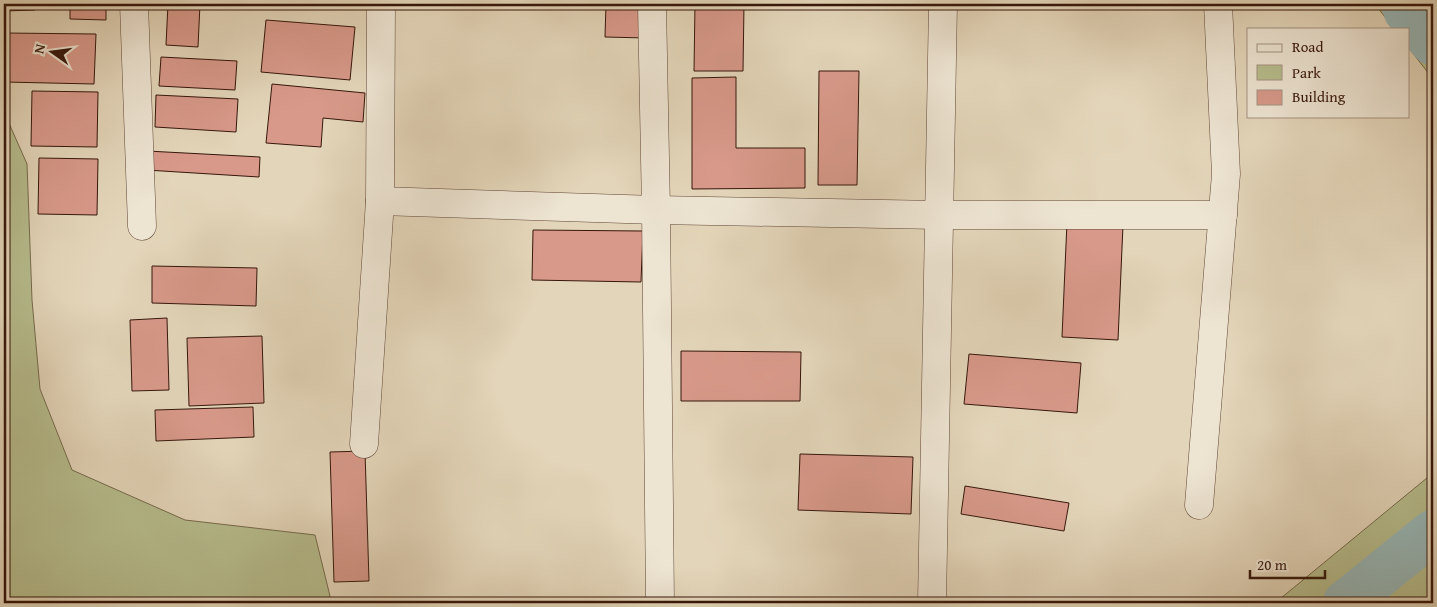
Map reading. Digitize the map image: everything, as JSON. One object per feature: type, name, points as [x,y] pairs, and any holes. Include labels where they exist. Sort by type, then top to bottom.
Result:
[{"type":"street","points":[[134,4],[142,226]]},
{"type":"street","points":[[364,444],[380,201],[381,4]]},
{"type":"street","points":[[652,4],[660,603]]},
{"type":"street","points":[[932,603],[943,4]]},
{"type":"street","points":[[1199,505],[1226,174],[1218,4]]},
{"type":"street","points":[[380,201],[656,210],[939,215],[1223,215]]},
{"type":"green space","points":[[1375,4],[1433,4],[1433,79],[1410,50],[1410,28],[1393,28]]},
{"type":"green space","points":[[4,112],[27,164],[32,300],[40,389],[72,470],[185,520],[315,535],[330,596],[327,603],[4,603]]},
{"type":"green space","points":[[1433,473],[1433,603],[1275,603]]},
{"type":"building","points":[[4,4],[35,4],[35,10],[4,11]]},
{"type":"building","points":[[70,4],[106,4],[106,20],[70,19]]},
{"type":"building","points":[[168,4],[200,4],[198,47],[166,45]]},
{"type":"building","points":[[606,4],[647,4],[646,38],[605,37]]},
{"type":"building","points":[[695,4],[744,4],[743,71],[694,71]]},
{"type":"building","points":[[266,20],[355,27],[350,80],[261,72]]},
{"type":"building","points":[[5,33],[96,34],[94,84],[4,82]]},
{"type":"building","points":[[161,57],[237,61],[235,90],[159,86]]},
{"type":"building","points":[[819,71],[859,71],[857,185],[818,185]]},
{"type":"building","points":[[736,77],[736,148],[805,148],[805,188],[692,189],[692,78]]},
{"type":"building","points":[[272,84],[365,93],[363,122],[323,118],[321,147],[266,143]]},
{"type":"building","points":[[32,91],[98,92],[97,147],[31,146]]},
{"type":"building","points":[[156,95],[238,99],[236,132],[155,127]]},
{"type":"building","points":[[147,151],[260,157],[259,177],[146,170]]},
{"type":"building","points":[[39,158],[98,159],[97,215],[38,214]]},
{"type":"building","points":[[1067,222],[1123,225],[1118,340],[1062,337]]},
{"type":"building","points":[[533,230],[643,231],[641,282],[532,280]]},
{"type":"building","points":[[152,266],[257,268],[256,306],[152,303]]},
{"type":"building","points":[[167,318],[169,390],[132,391],[130,320]]},
{"type":"building","points":[[262,336],[264,403],[189,406],[187,338]]},
{"type":"building","points":[[681,351],[801,352],[800,401],[681,401]]},
{"type":"building","points":[[969,354],[1081,363],[1077,413],[964,404]]},
{"type":"building","points":[[253,407],[254,437],[156,441],[155,410]]},
{"type":"building","points":[[365,451],[369,581],[334,582],[330,452]]},
{"type":"building","points":[[800,454],[913,457],[911,514],[798,510]]},
{"type":"building","points":[[965,486],[1069,503],[1064,531],[961,514]]},
{"type":"waterway","points":[[1404,4],[1406,11],[1433,43]]},
{"type":"waterway","points":[[1345,603],[1433,532]]}]
